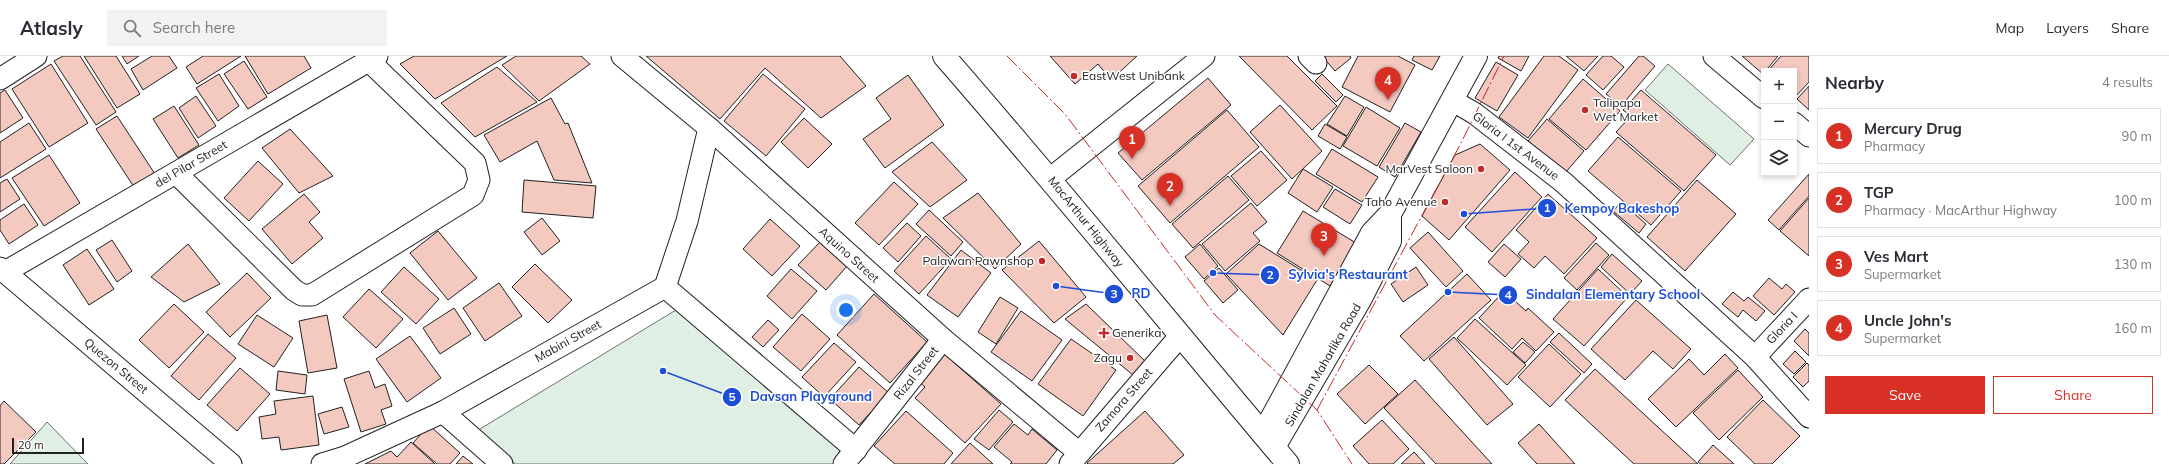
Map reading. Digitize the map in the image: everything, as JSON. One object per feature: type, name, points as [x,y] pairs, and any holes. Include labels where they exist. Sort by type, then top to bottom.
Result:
[{"type":"main road","name":"MacArthur Highway","points":[[944,56],[1051,178],[1180,336],[1288,464]]},
{"type":"main road","name":"Sindalan Maharlika Road","points":[[1268,441],[1360,300],[1390,241],[1390,214],[1453,101],[1476,56]]},
{"type":"street","points":[[0,79],[36,56]]},
{"type":"street","name":"Aquino Street","points":[[622,56],[709,128],[1074,458]]},
{"type":"street","points":[[1051,178],[1204,56]]},
{"type":"street","points":[[1714,56],[1761,95]]},
{"type":"street","points":[[176,173],[294,290],[302,295],[312,295],[473,195],[479,180],[475,163],[373,58]]},
{"type":"street","name":"del Pilar Street","points":[[3,270],[176,173],[373,58]]},
{"type":"street","name":"Gloria I 1st Avenue","points":[[1453,101],[1474,113],[1563,182],[1755,357],[1809,417]]},
{"type":"street","points":[[1797,126],[1809,136]]},
{"type":"street","points":[[709,128],[687,221],[665,287],[850,457]]},
{"type":"street","name":"Quezon Street","points":[[3,270],[231,464]]},
{"type":"street","name":"Mabini Street","points":[[322,464],[345,457],[443,412],[665,287]]},
{"type":"street","name":"Gloria I","points":[[1755,357],[1809,299]]},
{"type":"street","name":"Zamora Street","points":[[1074,458],[1180,336]]},
{"type":"street","name":"Rizal Street","points":[[850,457],[943,339]]},
{"type":"street","points":[[443,412],[502,464]]},
{"type":"green space","points":[[1668,64],[1754,139],[1730,165],[1645,90]]},
{"type":"green space","points":[[676,310],[853,455],[845,464],[515,464],[475,432]]},
{"type":"green space","points":[[47,422],[88,464],[10,464]]},
{"type":"building","points":[[63,56],[80,56],[116,112],[96,125],[54,61]]},
{"type":"building","points":[[84,56],[116,56],[140,94],[117,108]]},
{"type":"building","points":[[122,56],[139,56],[127,64]]},
{"type":"building","points":[[152,56],[169,56],[177,68],[143,90],[131,69]]},
{"type":"building","points":[[203,56],[241,56],[197,84],[186,67]]},
{"type":"building","points":[[245,56],[304,56],[311,68],[268,94]]},
{"type":"building","points":[[414,56],[507,56],[435,99],[400,64]]},
{"type":"building","points":[[516,56],[581,56],[590,64],[539,101],[502,65]]},
{"type":"building","points":[[646,56],[840,56],[866,86],[821,118],[765,68],[720,119]]},
{"type":"building","points":[[1050,56],[1137,56],[1111,80],[1098,64],[1075,84]]},
{"type":"building","points":[[1239,56],[1287,56],[1337,106],[1312,130]]},
{"type":"building","points":[[1322,56],[1350,56],[1351,58],[1335,71]]},
{"type":"building","points":[[1358,56],[1398,56],[1415,65],[1390,112],[1342,87]]},
{"type":"building","points":[[1414,56],[1440,56],[1432,70],[1412,60]]},
{"type":"building","points":[[1499,56],[1529,56],[1521,71],[1498,58]]},
{"type":"building","points":[[1544,56],[1559,56],[1578,70],[1528,138],[1499,117]]},
{"type":"building","points":[[1566,56],[1598,56],[1584,71]]},
{"type":"building","points":[[1603,56],[1611,56],[1624,67],[1603,90],[1586,75]]},
{"type":"building","points":[[1639,56],[1643,56],[1655,66],[1621,106],[1606,94]]},
{"type":"building","points":[[1742,56],[1778,56],[1768,68],[1761,68],[1761,72]]},
{"type":"building","points":[[1781,56],[1809,56],[1809,82],[1797,95],[1797,68],[1771,68]]},
{"type":"building","points":[[244,61],[267,97],[248,109],[224,74]]},
{"type":"building","points":[[1496,62],[1518,75],[1497,111],[1475,98]]},
{"type":"building","points":[[51,64],[88,123],[49,147],[12,89]]},
{"type":"building","points":[[497,67],[537,102],[475,137],[441,103]]},
{"type":"building","points":[[219,74],[239,106],[218,121],[196,88]]},
{"type":"building","points":[[763,74],[805,109],[766,156],[724,121]]},
{"type":"building","points":[[1322,74],[1343,95],[1336,102],[1315,81]]},
{"type":"building","points":[[908,75],[944,125],[885,168],[863,139],[891,119],[876,98]]},
{"type":"building","points":[[1208,78],[1231,105],[1142,180],[1118,153]]},
{"type":"building","points":[[1583,79],[1620,111],[1586,150],[1549,119]]},
{"type":"building","points":[[1809,86],[1809,110],[1797,99]]},
{"type":"building","points":[[5,90],[23,118],[0,133],[0,93]]},
{"type":"building","points":[[1641,90],[1716,155],[1684,191],[1616,132],[1631,116],[1623,110]]},
{"type":"building","points":[[196,96],[216,126],[198,138],[179,108]]},
{"type":"building","points":[[1345,96],[1364,107],[1347,136],[1327,124]]},
{"type":"building","points":[[551,98],[565,124],[568,123],[592,183],[554,180],[537,141],[500,162],[484,135]]},
{"type":"building","points":[[1280,105],[1322,151],[1292,179],[1250,132]]},
{"type":"building","points":[[174,106],[199,145],[178,158],[153,119]]},
{"type":"building","points":[[1366,107],[1400,128],[1377,166],[1343,146]]},
{"type":"building","points":[[1227,110],[1259,147],[1170,223],[1138,186]]},
{"type":"building","points":[[117,116],[155,174],[134,187],[96,129]]},
{"type":"building","points":[[804,118],[832,144],[808,168],[781,142]]},
{"type":"building","points":[[1547,119],[1584,151],[1566,172],[1528,141]]},
{"type":"building","points":[[29,123],[46,149],[0,178],[0,142]]},
{"type":"building","points":[[1405,123],[1421,132],[1395,177],[1379,167]]},
{"type":"building","points":[[1325,124],[1347,137],[1340,149],[1318,136]]},
{"type":"building","points":[[290,129],[333,176],[299,193],[262,148]]},
{"type":"building","points":[[1618,137],[1681,191],[1651,225],[1588,171]]},
{"type":"building","points":[[932,142],[967,180],[930,207],[892,172]]},
{"type":"building","points":[[1480,144],[1510,170],[1449,240],[1422,216],[1455,155]]},
{"type":"building","points":[[1332,149],[1378,177],[1362,202],[1316,174]]},
{"type":"building","points":[[1261,151],[1287,180],[1257,206],[1231,176]]},
{"type":"building","points":[[49,155],[80,203],[44,226],[12,178]]},
{"type":"building","points":[[258,161],[283,184],[249,221],[224,198]]},
{"type":"building","points":[[1303,169],[1333,187],[1317,212],[1288,193]]},
{"type":"building","points":[[1515,172],[1542,197],[1492,252],[1465,227]]},
{"type":"building","points":[[1809,174],[1809,196],[1779,230],[1768,220]]},
{"type":"building","points":[[1228,176],[1249,200],[1193,248],[1172,224]]},
{"type":"building","points":[[7,179],[20,199],[0,212],[0,183]]},
{"type":"building","points":[[524,180],[596,186],[593,218],[522,212]]},
{"type":"building","points":[[1697,180],[1736,214],[1685,271],[1647,237]]},
{"type":"building","points":[[894,182],[918,204],[879,245],[855,223]]},
{"type":"building","points":[[1335,189],[1362,205],[1350,224],[1323,207]]},
{"type":"building","points":[[978,193],[1021,244],[995,269],[943,218]]},
{"type":"building","points":[[304,194],[320,212],[309,222],[323,238],[292,264],[262,229]]},
{"type":"building","points":[[1548,194],[1597,238],[1564,274],[1545,256],[1534,268],[1518,254],[1529,242],[1516,230]]},
{"type":"building","points":[[1809,198],[1809,256],[1780,231]]},
{"type":"building","points":[[1621,202],[1646,224],[1639,233],[1613,211]]},
{"type":"building","points":[[1251,203],[1267,222],[1253,233],[1260,241],[1225,271],[1202,244]]},
{"type":"building","points":[[24,204],[38,225],[9,244],[0,230],[0,220]]},
{"type":"building","points":[[929,210],[963,242],[951,256],[916,224]]},
{"type":"building","points":[[1303,211],[1356,243],[1330,286],[1277,253]]},
{"type":"building","points":[[542,218],[560,241],[542,255],[524,232]]},
{"type":"building","points":[[770,219],[800,246],[772,276],[743,249]]},
{"type":"building","points":[[907,223],[921,236],[898,262],[883,248]]},
{"type":"building","points":[[438,231],[477,278],[448,300],[410,253]]},
{"type":"building","points":[[1428,232],[1463,271],[1446,287],[1410,248]]},
{"type":"building","points":[[926,236],[951,259],[919,294],[894,271]]},
{"type":"building","points":[[112,240],[132,271],[117,282],[96,250]]},
{"type":"building","points":[[821,241],[848,265],[826,290],[798,265]]},
{"type":"building","points":[[1039,241],[1086,297],[1054,323],[1002,270]]},
{"type":"building","points":[[1596,243],[1609,255],[1577,290],[1564,278]]},
{"type":"building","points":[[188,244],[220,284],[184,302],[151,277]]},
{"type":"building","points":[[1200,244],[1218,266],[1204,279],[1185,257]]},
{"type":"building","points":[[1259,244],[1317,280],[1283,335],[1226,274]]},
{"type":"building","points":[[1504,244],[1521,259],[1505,277],[1488,262]]},
{"type":"building","points":[[87,249],[114,289],[89,305],[63,265]]},
{"type":"building","points":[[961,250],[991,273],[958,317],[927,295]]},
{"type":"building","points":[[1612,254],[1642,281],[1630,294],[1601,267]]},
{"type":"building","points":[[535,264],[572,300],[548,323],[512,287]]},
{"type":"building","points":[[404,267],[439,299],[416,324],[381,292]]},
{"type":"building","points":[[1416,267],[1428,285],[1403,302],[1391,284]]},
{"type":"building","points":[[1219,268],[1238,290],[1223,303],[1204,281]]},
{"type":"building","points":[[791,269],[817,291],[792,319],[767,296]]},
{"type":"building","points":[[1598,269],[1628,297],[1584,346],[1553,319]]},
{"type":"building","points":[[247,273],[271,298],[230,337],[206,312]]},
{"type":"building","points":[[1467,274],[1491,300],[1424,361],[1400,336]]},
{"type":"building","points":[[1769,278],[1782,289],[1786,284],[1795,292],[1774,315],[1753,296]]},
{"type":"building","points":[[499,283],[522,316],[485,341],[463,308]]},
{"type":"building","points":[[369,289],[403,319],[376,348],[343,317]]},
{"type":"building","points":[[1504,291],[1526,311],[1528,308],[1554,332],[1536,351],[1522,338],[1512,349],[1479,318]]},
{"type":"building","points":[[1733,292],[1744,301],[1748,297],[1765,311],[1756,321],[1743,310],[1738,317],[1722,304]]},
{"type":"building","points":[[874,294],[927,342],[890,383],[837,335]]},
{"type":"building","points":[[1000,297],[1018,308],[996,344],[978,332]]},
{"type":"building","points":[[1636,300],[1691,349],[1673,369],[1653,351],[1625,380],[1591,349]]},
{"type":"building","points":[[174,304],[204,332],[169,368],[139,340]]},
{"type":"building","points":[[1086,304],[1146,362],[1133,375],[1065,319]]},
{"type":"building","points":[[454,308],[471,334],[440,354],[423,328]]},
{"type":"building","points":[[1021,311],[1062,340],[1032,381],[991,352]]},
{"type":"building","points":[[802,314],[830,339],[801,371],[773,347]]},
{"type":"building","points":[[257,315],[293,338],[274,367],[238,344]]},
{"type":"building","points":[[327,315],[337,368],[308,373],[299,321]]},
{"type":"building","points":[[1475,319],[1526,365],[1507,385],[1457,338]]},
{"type":"building","points":[[768,320],[779,330],[763,347],[752,337]]},
{"type":"building","points":[[1805,329],[1809,333],[1809,356],[1794,341]]},
{"type":"building","points":[[1559,333],[1592,364],[1584,373],[1550,342]]},
{"type":"building","points":[[208,334],[236,358],[199,400],[171,376]]},
{"type":"building","points":[[410,336],[441,378],[407,402],[376,359]]},
{"type":"building","points":[[1454,337],[1513,404],[1487,425],[1429,359]]},
{"type":"building","points":[[1071,339],[1116,370],[1083,416],[1038,384]]},
{"type":"building","points":[[1523,342],[1535,352],[1525,363],[1513,352]]},
{"type":"building","points":[[834,343],[856,362],[824,397],[802,377]]},
{"type":"building","points":[[1549,344],[1581,374],[1550,407],[1518,377]]},
{"type":"building","points":[[1795,351],[1806,362],[1794,374],[1783,364]]},
{"type":"building","points":[[942,352],[1001,404],[965,443],[915,398],[925,387],[917,380]]},
{"type":"building","points":[[1725,354],[1738,368],[1676,427],[1648,399],[1689,359],[1704,375]]},
{"type":"building","points":[[1807,363],[1809,365],[1809,381],[1803,387],[1793,377]]},
{"type":"building","points":[[1369,365],[1398,394],[1365,424],[1337,394]]},
{"type":"building","points":[[859,367],[889,393],[859,425],[830,399]]},
{"type":"building","points":[[240,368],[270,394],[237,431],[207,405]]},
{"type":"building","points":[[1595,369],[1698,464],[1634,464],[1565,400]]},
{"type":"building","points":[[1738,370],[1763,397],[1719,440],[1693,413]]},
{"type":"building","points":[[278,371],[307,375],[305,394],[276,390]]},
{"type":"building","points":[[369,371],[375,388],[385,384],[392,406],[381,410],[386,424],[361,432],[344,379]]},
{"type":"building","points":[[1415,380],[1492,464],[1436,464],[1384,408]]},
{"type":"building","points":[[313,396],[319,445],[281,450],[279,437],[262,439],[259,417],[276,414],[274,401]]},
{"type":"building","points":[[1763,400],[1800,436],[1772,464],[1755,464],[1727,437]]},
{"type":"building","points":[[4,401],[36,432],[4,464],[0,464],[0,406]]},
{"type":"building","points":[[342,407],[349,427],[324,434],[318,414]]},
{"type":"building","points":[[999,410],[1013,422],[989,450],[974,439]]},
{"type":"building","points":[[906,411],[953,453],[944,464],[895,464],[874,446]]},
{"type":"building","points":[[1145,411],[1184,455],[1173,464],[1087,463]]},
{"type":"building","points":[[1382,420],[1409,449],[1393,464],[1369,464],[1353,446]]},
{"type":"building","points":[[1014,424],[1028,435],[1032,429],[1057,450],[1046,464],[1010,464],[1012,462],[994,447]]},
{"type":"building","points":[[1539,424],[1575,464],[1537,464],[1518,443]]},
{"type":"building","points":[[429,425],[460,453],[450,464],[437,464],[413,443]]},
{"type":"building","points":[[411,442],[435,464],[365,464],[391,451],[397,457]]},
{"type":"building","points":[[970,443],[993,464],[951,464]]},
{"type":"building","points":[[1713,445],[1734,464],[1701,464],[1698,462]]},
{"type":"building","points":[[1414,452],[1425,464],[1401,464]]},
{"type":"building","points":[[463,456],[473,464],[456,464]]},
{"type":"power","points":[[1007,56],[1065,114],[1215,315],[1317,410],[1352,464]]},
{"type":"power","points":[[1317,410],[1460,145],[1504,56]]},
{"type":"place","name":"EastWest Unibank","points":[[1074,76]]},
{"type":"place","name":"Uncle John's","points":[[1388,100]]},
{"type":"place","name":"Talipapa Wet Market","points":[[1585,110]]},
{"type":"place","name":"Mercury Drug","points":[[1132,159]]},
{"type":"place","name":"MarVest Saloon","points":[[1481,169]]},
{"type":"place","name":"Taho Avenue","points":[[1445,202]]},
{"type":"place","name":"TGP","points":[[1170,206]]},
{"type":"place","name":"Kempoy Bakeshop","points":[[1464,214]]},
{"type":"place","name":"Ves Mart","points":[[1324,256]]},
{"type":"place","name":"Palawan Pawnshop","points":[[1042,261]]},
{"type":"place","name":"Sylvia's Restaurant","points":[[1213,273]]},
{"type":"place","name":"RD","points":[[1056,286]]},
{"type":"place","name":"Sindalan Elementary School","points":[[1448,292]]},
{"type":"place","name":"Generika","points":[[1104,333]]},
{"type":"place","name":"Zagu","points":[[1130,358]]},
{"type":"place","name":"Davsan Playground","points":[[663,371]]}]
